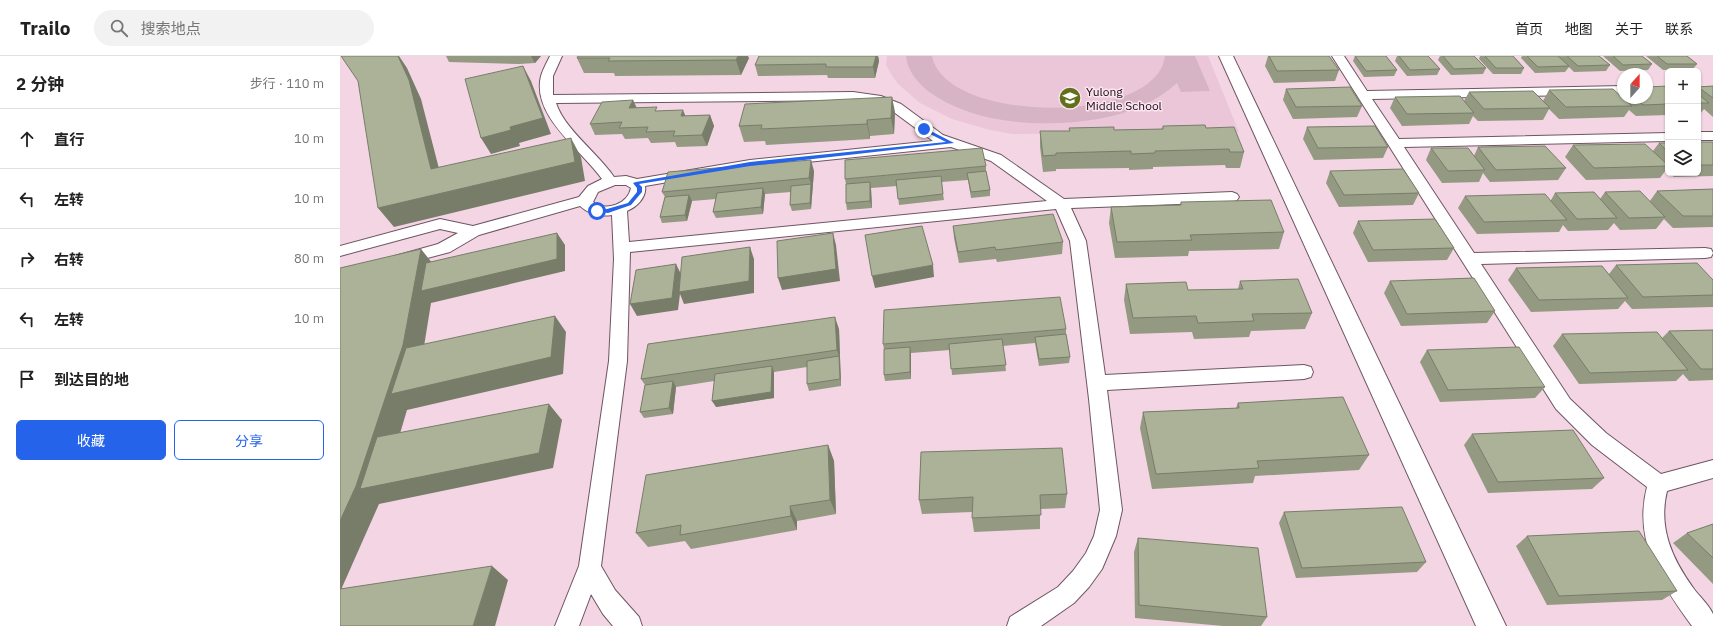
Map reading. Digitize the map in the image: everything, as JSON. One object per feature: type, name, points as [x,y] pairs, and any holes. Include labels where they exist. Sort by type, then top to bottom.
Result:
[{"type":"street","points":[[1226,56],[1491,626]]},
{"type":"lane","points":[[556,56],[547,74],[546,86],[548,99],[559,123],[604,171],[610,181]]},
{"type":"lane","points":[[1338,56],[1563,404],[1599,439],[1658,484]]},
{"type":"lane","points":[[1363,95],[1617,90]]},
{"type":"lane","points":[[548,99],[853,96],[876,100],[896,107],[924,129],[951,143]]},
{"type":"lane","points":[[1701,136],[1713,136]]},
{"type":"lane","points":[[1394,143],[1665,137]]},
{"type":"lane","points":[[384,264],[444,248],[473,231],[585,200],[590,190],[610,181],[629,180],[636,183],[750,164],[951,143],[967,146],[996,158],[1061,204],[1078,241],[1097,383],[1111,510],[1105,536],[1094,561],[1066,595],[1047,609],[1019,626]]},
{"type":"lane","points":[[585,200],[589,208],[597,211],[619,208],[636,198],[639,192],[639,187],[636,183]]},
{"type":"lane","points":[[622,248],[1061,204],[1232,197]]},
{"type":"lane","points":[[567,626],[590,566],[618,361],[621,318],[622,248],[619,208]]},
{"type":"lane","points":[[340,251],[440,224],[473,231]]},
{"type":"lane","points":[[1469,259],[1705,253]]},
{"type":"lane","points":[[1097,383],[1304,372]]},
{"type":"lane","points":[[1658,484],[1713,469]]},
{"type":"lane","points":[[1658,484],[1653,498],[1652,513],[1653,530],[1659,549],[1668,570],[1680,591],[1707,626]]},
{"type":"lane","points":[[590,566],[600,591],[616,613],[630,626]]},
{"type":"shaded area","name":"Yulong Middle School","points":[[887,56],[1208,56],[1239,132],[1012,134],[990,130],[952,119],[920,103],[898,84],[886,65]]},
{"type":"shaded area","points":[[906,56],[932,56],[945,78],[973,95],[1009,104],[1050,108],[1091,105],[1127,95],[1153,79],[1165,56],[1195,56],[1210,91],[1181,92],[1177,83],[1160,96],[1140,107],[1109,117],[1077,122],[1055,123],[1010,121],[966,111],[946,102],[928,91],[920,84],[910,71]]},
{"type":"building","points":[[341,56],[398,56],[409,80],[431,169],[571,138],[575,162],[378,208],[358,81]]},
{"type":"building","points":[[578,56],[738,56],[736,60],[608,61],[610,58],[577,58]]},
{"type":"building","points":[[759,56],[876,56],[873,67],[826,67],[826,64],[755,65]]},
{"type":"building","points":[[1269,56],[1329,56],[1339,70],[1277,71]]},
{"type":"building","points":[[1355,56],[1386,56],[1397,70],[1366,71]]},
{"type":"building","points":[[1399,56],[1428,56],[1440,69],[1410,70]]},
{"type":"building","points":[[1443,56],[1474,56],[1486,68],[1454,69]]},
{"type":"building","points":[[1485,56],[1513,56],[1524,68],[1496,68]]},
{"type":"building","points":[[1527,56],[1558,56],[1569,66],[1538,67]]},
{"type":"building","points":[[1567,56],[1599,56],[1610,65],[1578,66]]},
{"type":"building","points":[[1613,56],[1642,56],[1652,64],[1623,65]]},
{"type":"building","points":[[1657,56],[1687,56],[1697,64],[1667,64]]},
{"type":"building","points":[[523,66],[543,118],[510,127],[511,130],[481,138],[465,79]]},
{"type":"building","points":[[1665,86],[1665,104],[1642,104],[1653,104],[1653,87]]},
{"type":"building","points":[[1713,86],[1713,98],[1701,89],[1701,87]]},
{"type":"building","points":[[1350,87],[1362,106],[1296,107],[1286,89]]},
{"type":"building","points":[[1613,89],[1617,93],[1617,104],[1630,104],[1632,106],[1566,107],[1549,90]]},
{"type":"building","points":[[1533,91],[1550,108],[1484,109],[1469,92]]},
{"type":"building","points":[[1460,96],[1474,113],[1407,114],[1395,97]]},
{"type":"building","points":[[1701,96],[1709,103],[1701,103]]},
{"type":"building","points":[[892,97],[891,118],[867,120],[867,124],[761,129],[762,125],[739,126],[745,104]]},
{"type":"building","points":[[633,100],[629,108],[657,107],[655,111],[683,110],[681,116],[710,115],[702,135],[673,136],[675,131],[646,132],[648,127],[619,128],[622,122],[590,124],[602,102]]},
{"type":"building","points":[[1205,125],[1206,128],[1234,127],[1244,152],[1230,152],[1229,149],[1155,151],[1155,153],[1131,154],[1131,151],[1056,153],[1056,155],[1043,156],[1040,131],[1070,131],[1069,128],[1114,127],[1114,130],[1163,129],[1163,126]]},
{"type":"building","points":[[1375,126],[1388,147],[1318,148],[1307,127]]},
{"type":"building","points":[[1701,142],[1713,142],[1713,165],[1701,165]]},
{"type":"building","points":[[1659,143],[1665,143],[1665,149]]},
{"type":"building","points":[[1645,144],[1665,162],[1665,166],[1594,168],[1573,145]]},
{"type":"building","points":[[1545,146],[1566,168],[1496,170],[1478,147]]},
{"type":"building","points":[[982,148],[986,166],[845,179],[845,160]]},
{"type":"building","points":[[1431,148],[1468,148],[1485,170],[1448,171]]},
{"type":"building","points":[[811,160],[809,178],[662,192],[668,172]]},
{"type":"building","points":[[1403,169],[1419,193],[1344,195],[1330,171]]},
{"type":"building","points":[[986,171],[990,190],[971,192],[967,173]]},
{"type":"building","points":[[941,176],[943,194],[898,199],[896,180]]},
{"type":"building","points":[[870,182],[870,201],[846,203],[846,184]]},
{"type":"building","points":[[811,184],[810,203],[790,205],[791,186]]},
{"type":"building","points":[[763,188],[761,207],[713,212],[717,193]]},
{"type":"building","points":[[1713,189],[1713,216],[1683,216],[1657,191]]},
{"type":"building","points":[[1640,191],[1665,217],[1629,218],[1605,192]]},
{"type":"building","points":[[1594,192],[1617,218],[1577,219],[1555,193]]},
{"type":"building","points":[[1545,194],[1567,220],[1484,222],[1465,196]]},
{"type":"building","points":[[689,195],[685,215],[660,217],[665,197]]},
{"type":"building","points":[[1271,200],[1284,232],[1190,235],[1192,240],[1117,242],[1111,207],[1181,205],[1181,202]]},
{"type":"building","points":[[1053,214],[1063,242],[996,250],[995,247],[958,252],[953,226]]},
{"type":"building","points":[[1435,219],[1454,248],[1373,250],[1358,221]]},
{"type":"building","points":[[922,226],[933,265],[872,276],[865,235]]},
{"type":"building","points":[[557,233],[557,259],[421,291],[426,263]]},
{"type":"building","points":[[833,233],[836,269],[778,278],[777,241]]},
{"type":"building","points":[[750,247],[749,281],[679,292],[682,257]]},
{"type":"building","points":[[421,249],[403,345],[356,486],[340,521],[340,268]]},
{"type":"building","points":[[1697,263],[1713,280],[1713,295],[1643,297],[1616,265]]},
{"type":"building","points":[[676,264],[672,298],[630,304],[636,270]]},
{"type":"building","points":[[1602,266],[1628,298],[1539,300],[1516,268]]},
{"type":"building","points":[[1474,278],[1495,311],[1407,314],[1390,281]]},
{"type":"building","points":[[1298,279],[1312,313],[1252,314],[1254,321],[1198,323],[1196,316],[1133,318],[1126,284],[1186,282],[1188,290],[1243,289],[1240,281]]},
{"type":"building","points":[[1060,297],[1066,329],[883,344],[884,310]]},
{"type":"building","points":[[555,316],[551,357],[391,394],[406,348]]},
{"type":"building","points":[[835,317],[837,350],[641,379],[648,344]]},
{"type":"building","points":[[1713,330],[1713,369],[1701,369],[1669,331]]},
{"type":"building","points":[[1657,332],[1688,370],[1590,373],[1562,334]]},
{"type":"building","points":[[1066,334],[1070,357],[1039,359],[1035,337]]},
{"type":"building","points":[[1002,339],[1006,365],[951,369],[949,344]]},
{"type":"building","points":[[910,347],[910,372],[884,375],[884,349]]},
{"type":"building","points":[[1519,347],[1545,387],[1448,390],[1427,350]]},
{"type":"building","points":[[839,356],[840,379],[807,384],[807,361]]},
{"type":"building","points":[[772,366],[771,392],[712,401],[715,374]]},
{"type":"building","points":[[673,381],[669,408],[640,412],[645,385]]},
{"type":"building","points":[[1343,397],[1369,455],[1257,461],[1259,468],[1156,474],[1143,412],[1239,408],[1238,403]]},
{"type":"building","points":[[549,404],[539,453],[360,489],[377,437]]},
{"type":"building","points":[[1573,430],[1604,478],[1498,482],[1472,434]]},
{"type":"building","points":[[828,445],[830,500],[790,506],[791,516],[680,535],[681,525],[636,533],[646,475]]},
{"type":"building","points":[[1062,448],[1067,494],[1040,495],[1041,515],[972,518],[973,497],[919,500],[921,452]]},
{"type":"building","points":[[1402,507],[1426,562],[1302,568],[1284,512]]},
{"type":"building","points":[[1713,524],[1713,558],[1687,533]]},
{"type":"building","points":[[1639,531],[1677,591],[1559,596],[1527,536]]},
{"type":"building","points":[[1138,538],[1258,548],[1267,617],[1139,605]]},
{"type":"building","points":[[492,566],[473,626],[340,626],[340,589]]},
{"type":"place","name":"Yulong Middle School","points":[[1070,98]]},
{"type":"route","points":[[597,211],[608,211],[630,204],[639,192],[639,187],[636,183],[694,172],[750,164],[951,143],[938,138],[924,129]]}]
